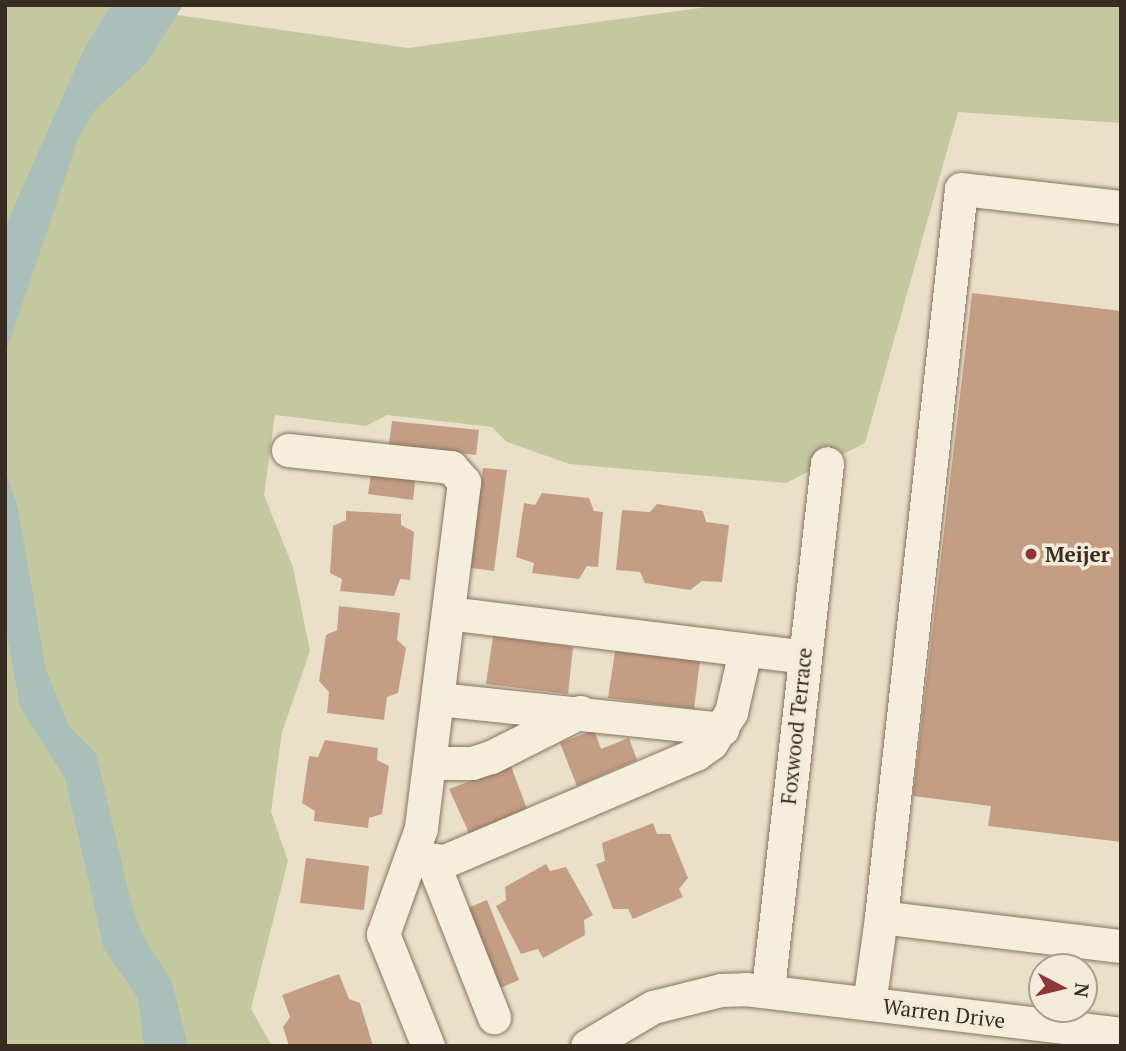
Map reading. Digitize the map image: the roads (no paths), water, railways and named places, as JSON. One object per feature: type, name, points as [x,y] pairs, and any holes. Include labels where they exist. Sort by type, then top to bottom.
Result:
[{"type":"street","points":[[869,1004],[881,917],[961,189],[1121,207]]},
{"type":"street","points":[[288,450],[457,470],[464,482],[430,763],[423,860],[383,934],[429,1046]]},
{"type":"street","name":"Foxwood Terrace","points":[[768,989],[828,463]]},
{"type":"street","points":[[448,613],[804,657]]},
{"type":"street","points":[[423,860],[696,754],[722,729],[737,696],[745,651]]},
{"type":"street","points":[[438,699],[722,729]]},
{"type":"street","points":[[430,763],[472,763],[491,757],[580,712]]},
{"type":"street","points":[[423,860],[494,1017]]},
{"type":"street","points":[[881,917],[1121,946]]},
{"type":"street","name":"Warren Drive","points":[[587,1046],[624,1020],[653,1007],[721,990],[768,989],[869,1004],[1121,1034]]},
{"type":"water","points":[[111,5],[183,5],[146,64],[96,109],[78,139],[5,356],[5,227],[83,51]]},
{"type":"water","points":[[5,469],[18,509],[46,670],[69,726],[96,753],[131,902],[142,934],[172,982],[188,1046],[144,1046],[138,998],[104,949],[65,778],[20,707],[5,624]]},
{"type":"place","name":"Meijer","points":[[1031,554]]}]
